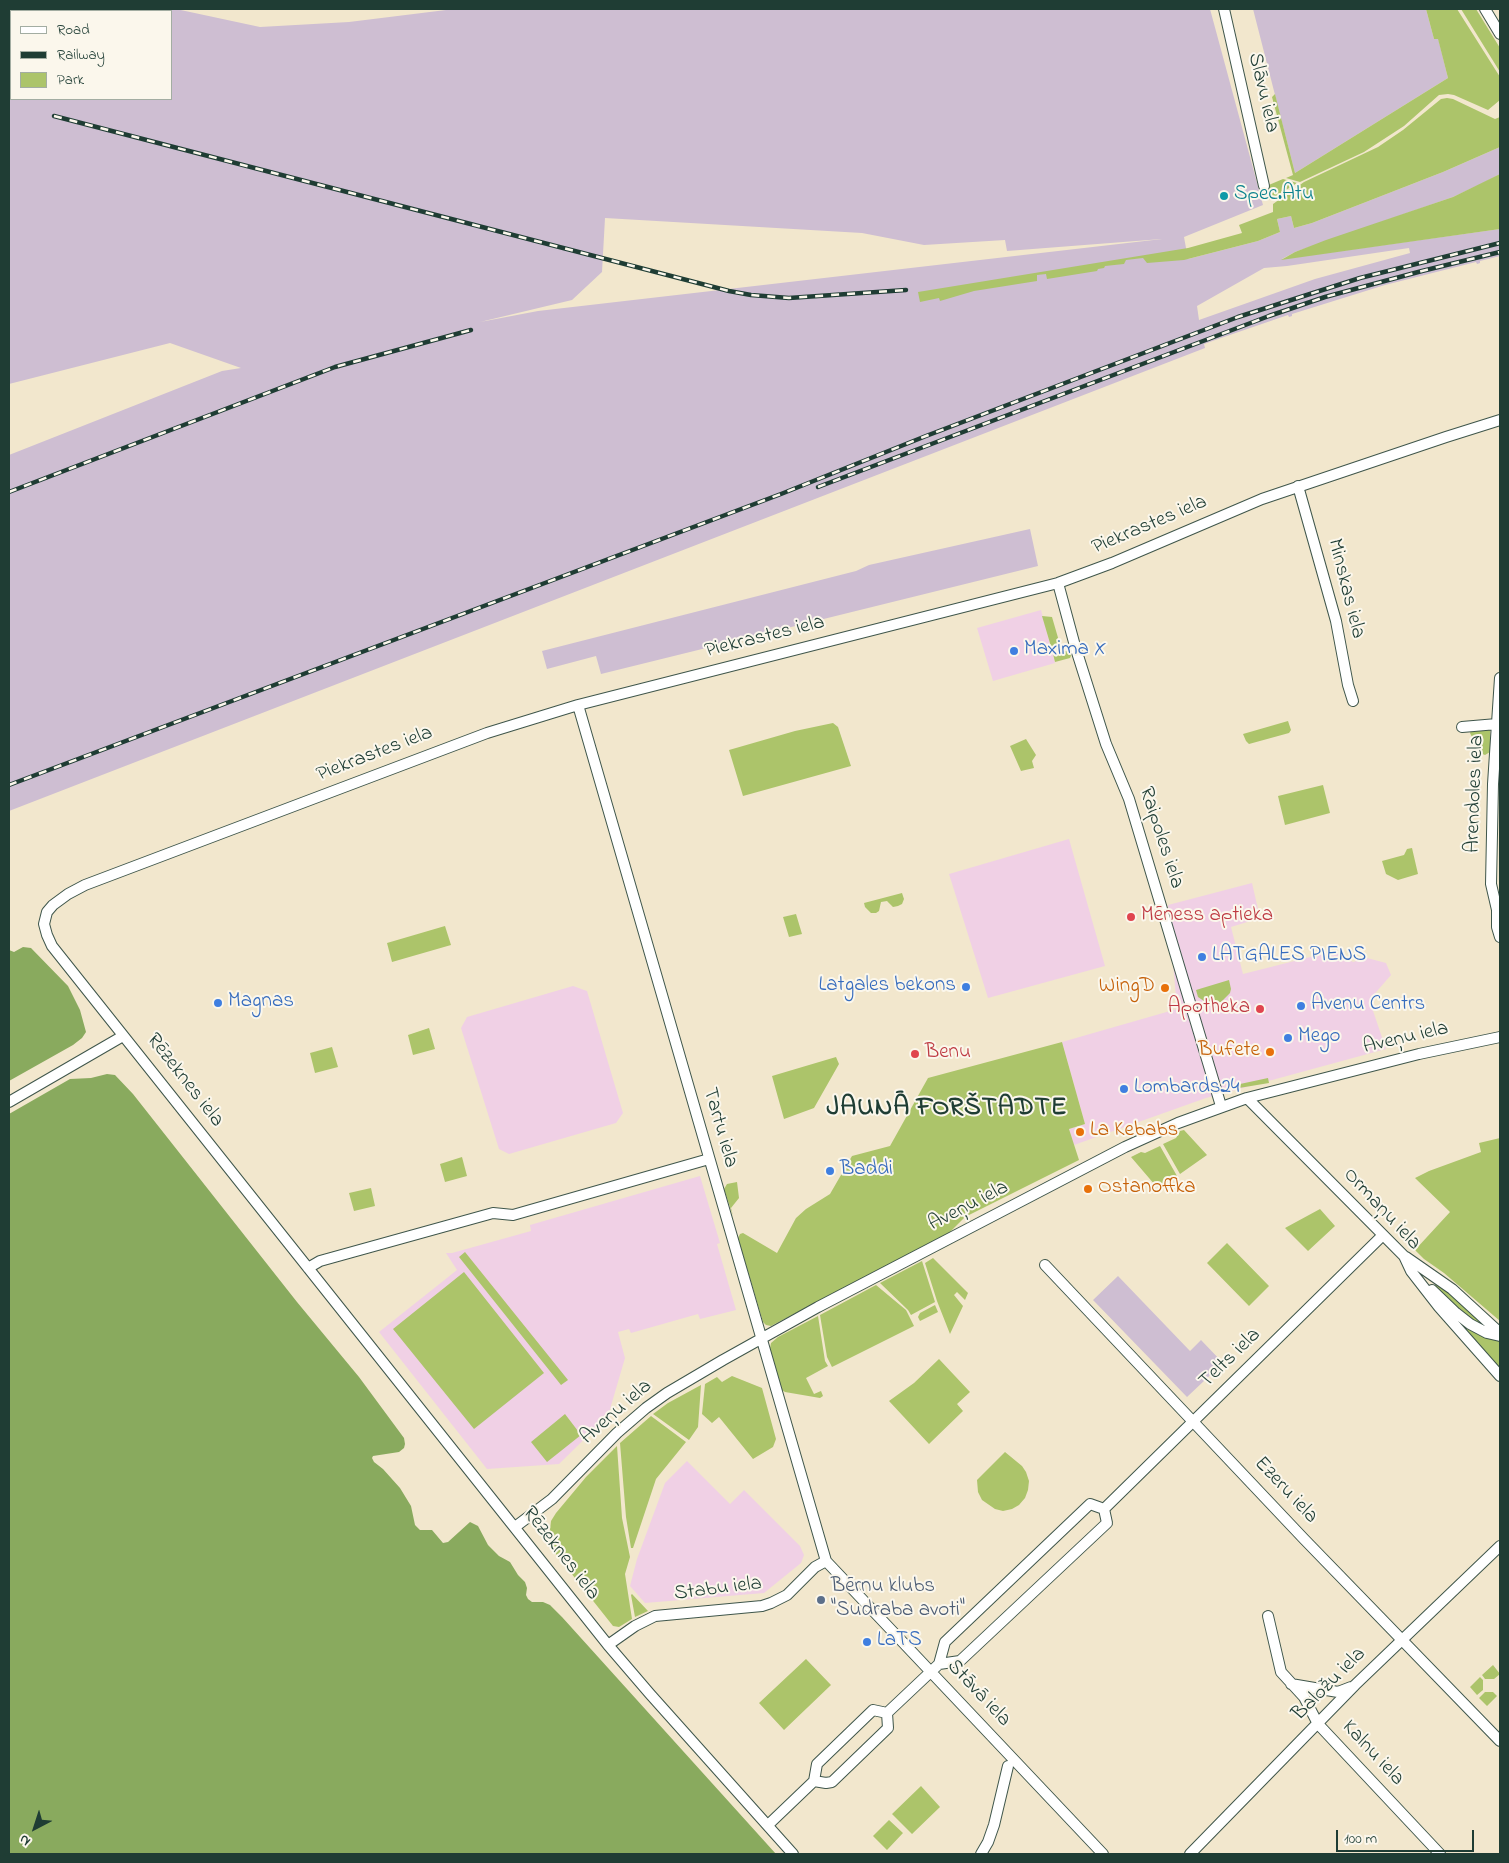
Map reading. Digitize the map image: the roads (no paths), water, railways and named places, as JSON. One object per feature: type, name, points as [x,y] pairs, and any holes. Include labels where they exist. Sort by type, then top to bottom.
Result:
[{"type":"street","name":"Slāvu iela","points":[[1224,9],[1264,186]]},
{"type":"street","points":[[1485,9],[1500,34]]},
{"type":"street","name":"Piekrastes iela","points":[[47,912],[53,904],[85,885],[487,733],[578,705],[1058,583],[1112,563],[1262,499],[1500,420]]},
{"type":"street","name":"Minskas iela","points":[[1298,486],[1336,621],[1348,685],[1353,701]]},
{"type":"street","name":"Raipoles iela","points":[[1058,583],[1075,646],[1106,744],[1129,799],[1221,1106]]},
{"type":"street","name":"Arendoles iela","points":[[1499,910],[1491,884],[1493,784],[1500,678]]},
{"type":"street","name":"Tartu iela","points":[[578,705],[826,1561]]},
{"type":"street","points":[[1462,727],[1497,724]]},
{"type":"street","points":[[1499,910],[1497,927],[1500,937]]},
{"type":"street","name":"Rēzeknes iela","points":[[47,912],[44,924],[52,946],[123,1036],[608,1645],[794,1854]]},
{"type":"street","points":[[9,1102],[123,1036]]},
{"type":"street","name":"Aveņu iela","points":[[515,1527],[552,1499],[617,1433],[667,1393],[872,1278],[1125,1148],[1178,1123],[1247,1098],[1419,1054],[1500,1037]]},
{"type":"street","name":"Ormaņu iela","points":[[1247,1098],[1404,1256],[1411,1270],[1449,1320],[1500,1376]]},
{"type":"street","points":[[308,1268],[320,1261],[493,1213],[513,1215],[709,1159]]},
{"type":"street","name":"Telts iela","points":[[1104,1509],[1383,1235]]},
{"type":"street","points":[[1404,1256],[1452,1289],[1500,1335]]},
{"type":"street","name":"Ezeru iela","points":[[1045,1265],[1304,1540],[1403,1639],[1500,1741]]},
{"type":"street","points":[[1411,1270],[1470,1324],[1487,1333],[1500,1335]]},
{"type":"street","points":[[887,1713],[939,1664],[960,1661],[1107,1523],[1104,1509],[1090,1504],[945,1642],[939,1664]]},
{"type":"street","name":"Baložu iela","points":[[1190,1854],[1355,1685],[1500,1546]]},
{"type":"street","name":"Stabu iela","points":[[608,1645],[635,1626],[655,1616],[771,1603],[787,1595],[815,1567],[826,1561]]},
{"type":"street","name":"Stāvā iela","points":[[826,1561],[1103,1854]]},
{"type":"street","name":"Kalnu iela","points":[[1268,1616],[1281,1672],[1304,1697],[1318,1724],[1440,1854]]},
{"type":"street","points":[[1291,1684],[1338,1692],[1355,1685]]},
{"type":"street","points":[[768,1826],[814,1781],[817,1764],[872,1710],[887,1713]]},
{"type":"street","points":[[814,1781],[832,1782],[888,1728],[887,1713]]},
{"type":"street","points":[[981,1854],[994,1825],[1008,1766]]},
{"type":"railway","points":[[54,116],[729,291],[789,298],[906,290]]},
{"type":"railway","points":[[9,785],[781,494],[926,436],[1238,317],[1360,278],[1500,243]]},
{"type":"railway","points":[[818,487],[1269,316],[1325,297],[1500,252]]},
{"type":"railway","points":[[9,492],[335,367],[471,330]]},
{"type":"place","name":"Spec.Atu","points":[[1224,196]]},
{"type":"place","name":"Maxima X","points":[[1014,651]]},
{"type":"place","name":"Mēness aptieka","points":[[1131,917]]},
{"type":"place","name":"LATGALES PIENS","points":[[1202,957]]},
{"type":"place","name":"Latgales bekons","points":[[966,987]]},
{"type":"place","name":"WingD","points":[[1165,988]]},
{"type":"place","name":"Magnas","points":[[218,1003]]},
{"type":"place","name":"Avenu Centrs","points":[[1301,1006]]},
{"type":"place","name":"Apotheka","points":[[1260,1009]]},
{"type":"place","name":"Mego","points":[[1288,1038]]},
{"type":"place","name":"Bufete","points":[[1270,1052]]},
{"type":"place","name":"Benu","points":[[915,1054]]},
{"type":"place","name":"Lombards24","points":[[1124,1089]]},
{"type":"place","name":"La Kebabs","points":[[1080,1132]]},
{"type":"place","name":"Baddi","points":[[830,1171]]},
{"type":"place","name":"Ostanoffka","points":[[1088,1189]]},
{"type":"place","name":"Bērnu klubs \"Sudraba avoti\"","points":[[821,1600]]},
{"type":"place","name":"LaTS","points":[[867,1642]]},
{"type":"district","name":"JAUNĀ FORŠTADTE","points":[[947,1110]]}]
